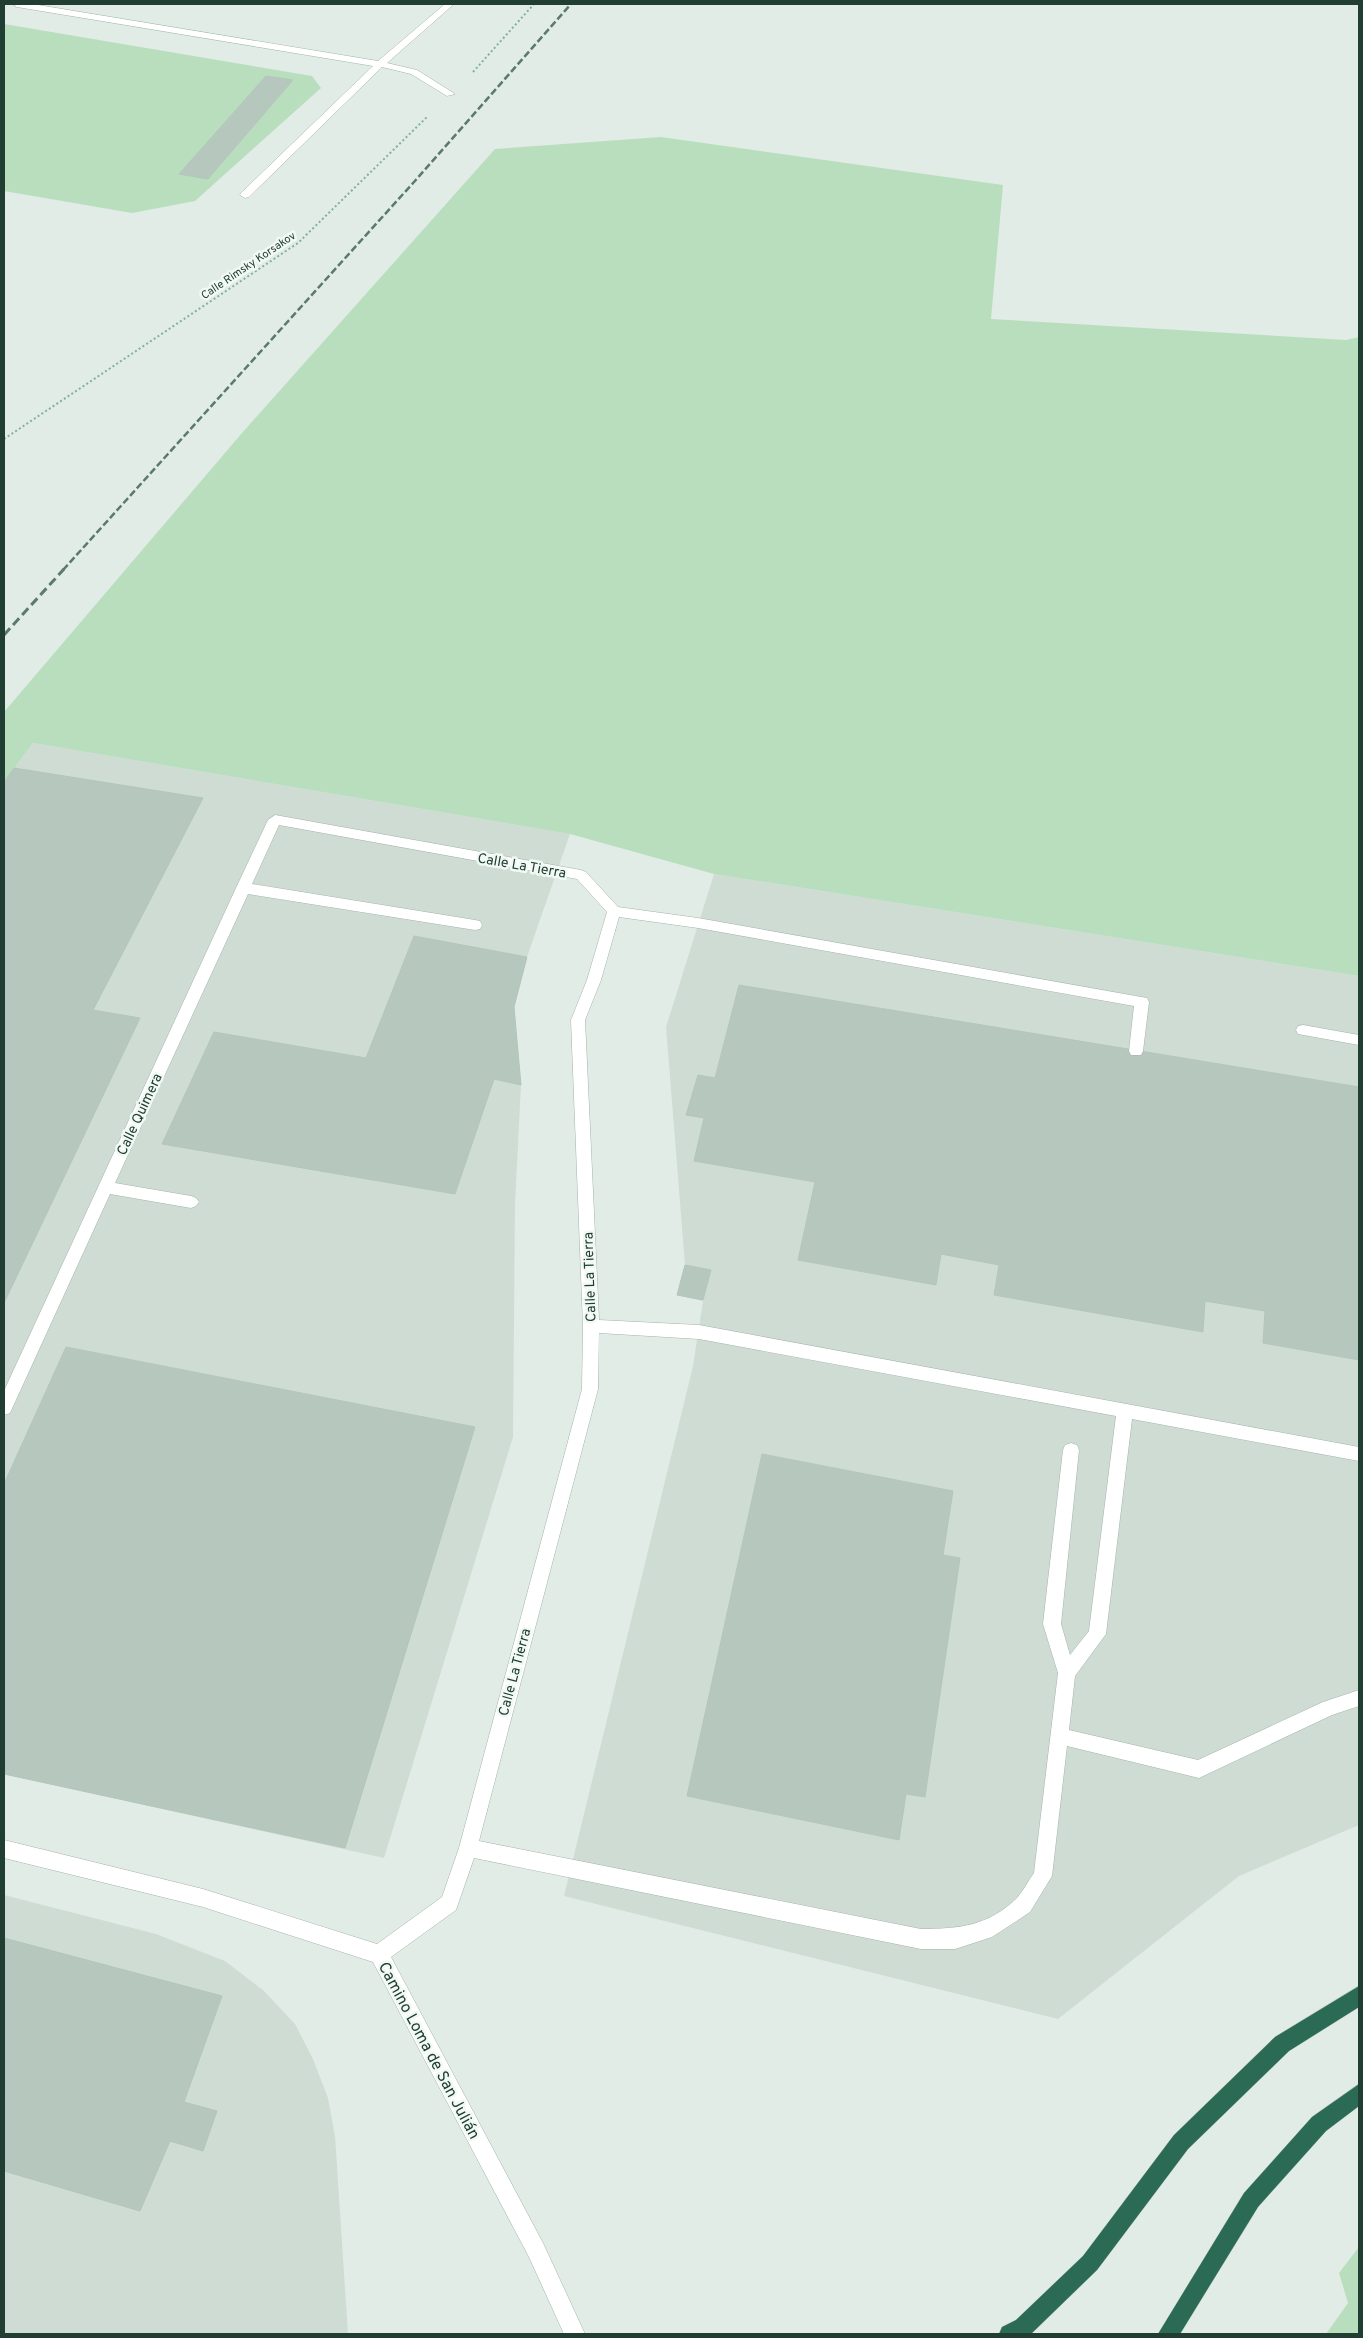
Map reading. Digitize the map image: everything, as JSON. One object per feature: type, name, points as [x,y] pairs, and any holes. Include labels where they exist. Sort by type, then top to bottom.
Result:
[{"type":"highway","points":[[1009,2334],[1023,2327],[1090,2263],[1181,2142],[1282,2044],[1359,1996]]},
{"type":"highway","points":[[1168,2334],[1251,2200],[1319,2124],[1359,2094]]},
{"type":"street","points":[[17,4],[380,64],[414,72],[450,94]]},
{"type":"street","points":[[245,195],[380,64],[450,4]]},
{"type":"street","name":"Calle Quimera","points":[[4,1408],[275,820]]},
{"type":"street","name":"Calle La Tierra","points":[[275,820],[581,875],[614,911],[594,980],[578,1020],[591,1326],[590,1389],[468,1848],[449,1903],[379,1954]]},
{"type":"street","points":[[243,888],[475,925]]},
{"type":"street","points":[[614,911],[698,923],[1142,1002],[1136,1050]]},
{"type":"street","points":[[1303,1030],[1359,1040]]},
{"type":"street","points":[[106,1187],[191,1202]]},
{"type":"street","points":[[591,1326],[699,1332],[1359,1454]]},
{"type":"street","points":[[1067,1673],[1097,1634],[1125,1411]]},
{"type":"street","points":[[468,1848],[921,1939],[955,1939],[992,1928],[1023,1905],[1042,1876],[1067,1673],[1052,1624],[1071,1450]]},
{"type":"street","points":[[1060,1736],[1199,1769],[1330,1708],[1359,1698]]},
{"type":"street","name":"Camino Loma de San Julián","points":[[4,1849],[203,1898],[379,1954],[536,2250],[575,2334]]},
{"type":"path","name":"Calle Rimsky Korsakov","points":[[4,439],[298,243],[477,68],[534,4]]},
{"type":"shaded area","points":[[33,743],[570,834],[527,957],[514,1007],[521,1085],[515,1204],[513,1437],[384,1858],[4,1774],[4,782]]},
{"type":"shaded area","points":[[714,874],[1359,976],[1359,1825],[1239,1876],[1058,2019],[564,1896],[693,1366],[703,1301],[677,1295],[685,1265],[666,1027]]},
{"type":"shaded area","points":[[4,1895],[156,1934],[225,1961],[263,1990],[295,2024],[313,2059],[328,2098],[335,2136],[348,2334],[4,2334]]},
{"type":"green space","points":[[4,24],[312,76],[321,88],[195,201],[132,213],[4,191]]},
{"type":"green space","points":[[661,137],[1003,185],[991,319],[1346,340],[1359,337],[1359,976],[714,874],[570,834],[33,743],[4,782],[4,712],[242,433],[495,149]]},
{"type":"green space","points":[[1359,2247],[1359,2334],[1326,2334],[1348,2303],[1339,2273]]},
{"type":"building","points":[[266,76],[293,80],[208,179],[179,174]]},
{"type":"building","points":[[14,768],[203,798],[93,1010],[140,1018],[4,1303],[4,782]]},
{"type":"building","points":[[414,936],[527,957],[514,1007],[521,1085],[494,1079],[455,1194],[162,1144],[214,1032],[366,1058]]},
{"type":"building","points":[[739,985],[1359,1087],[1359,1360],[1263,1343],[1265,1311],[1205,1301],[1203,1332],[994,1295],[999,1265],[941,1254],[936,1285],[798,1260],[815,1182],[694,1161],[704,1118],[686,1115],[698,1075],[715,1078]]},
{"type":"building","points":[[685,1265],[711,1270],[703,1300],[677,1295]]},
{"type":"building","points":[[66,1347],[475,1427],[345,1848],[4,1774],[4,1484]]},
{"type":"building","points":[[762,1454],[953,1491],[943,1555],[960,1558],[925,1797],[906,1794],[899,1840],[687,1796]]},
{"type":"building","points":[[4,1938],[222,1996],[184,2102],[217,2111],[203,2151],[170,2141],[140,2211],[4,2171]]},
{"type":"railway","points":[[63,570],[414,182],[571,4]]},
{"type":"railway","points":[[4,635],[64,569]]}]
